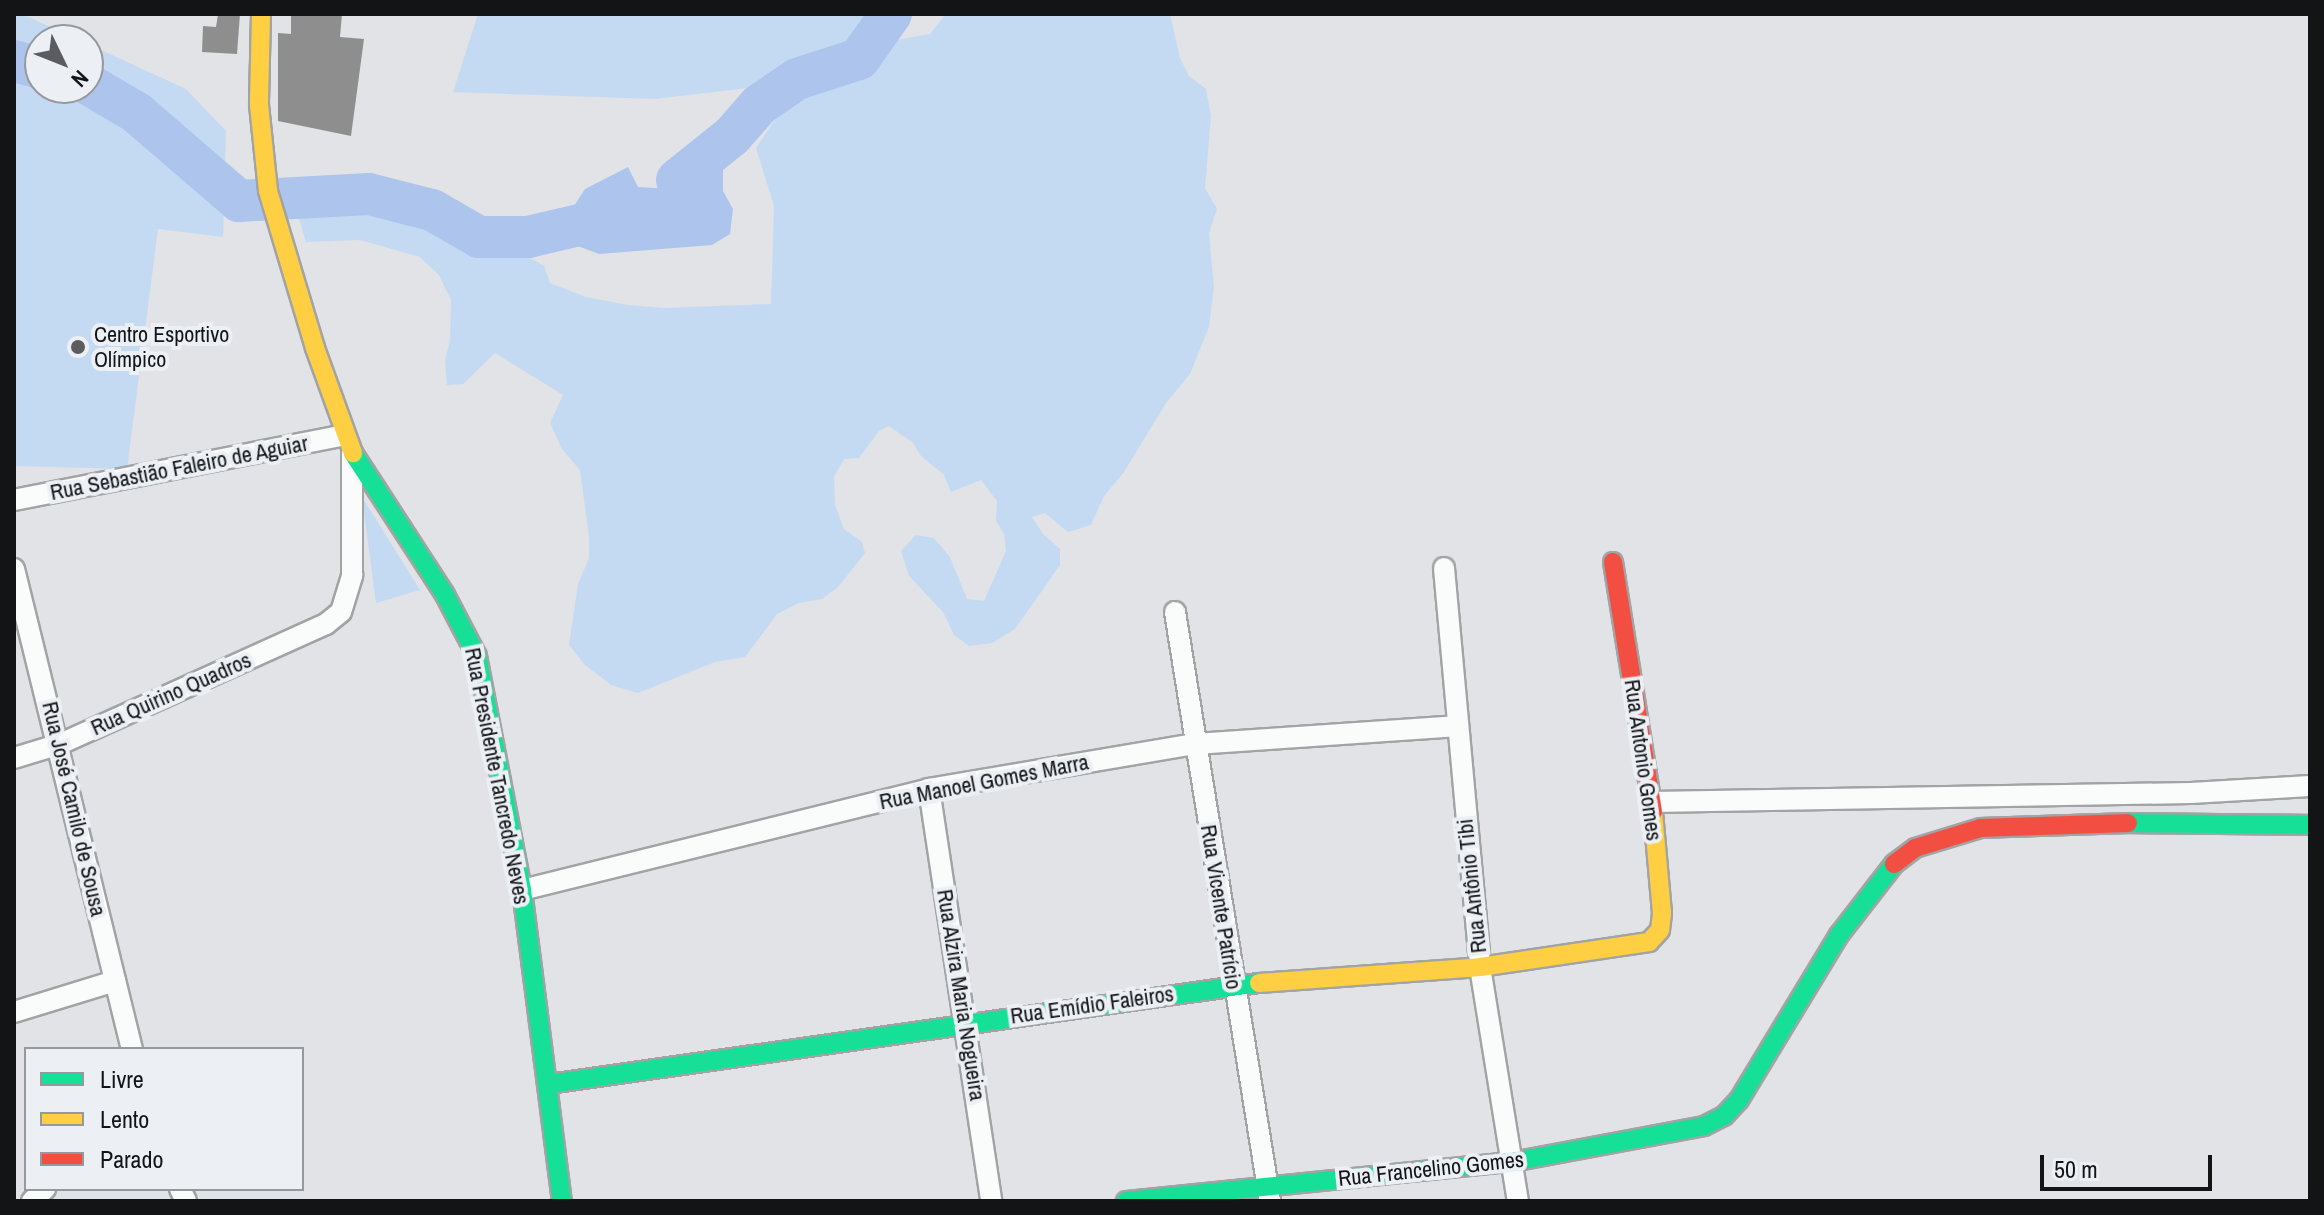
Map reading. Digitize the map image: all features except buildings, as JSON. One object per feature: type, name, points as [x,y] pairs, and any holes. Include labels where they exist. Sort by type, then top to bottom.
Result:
[{"type":"street","name":"Rua Presidente Tancredo Neves","points":[[261,14],[258,66],[261,140],[268,191],[348,444],[444,593],[474,648],[522,890],[562,1201]]},
{"type":"street","name":"Rua Sebastião Faleiro de Aguiar","points":[[14,500],[348,444]]},
{"type":"street","name":"Rua Quirino Quadros","points":[[14,758],[60,744],[326,624],[341,612],[352,575],[348,444]]},
{"type":"street","name":"Rua Antonio Gomes","points":[[1613,562],[1652,802],[1662,923],[1655,936],[1638,946]]},
{"type":"street","name":"Rua Antônio Tibi","points":[[1444,568],[1480,967],[1518,1201]]},
{"type":"street","name":"Rua José Camilo de Sousa","points":[[14,569],[60,744],[132,1047]]},
{"type":"street","name":"Rua Vicente Patrício","points":[[1175,612],[1269,1194]]},
{"type":"street","name":"Rua Manoel Gomes Marra","points":[[522,890],[929,789],[1194,744],[1456,726]]},
{"type":"street","points":[[1652,802],[2191,793],[2310,786]]},
{"type":"street","name":"Rua Alzira Maria Nogueira","points":[[929,789],[991,1201]]},
{"type":"street","name":"Rua Francelino Gomes","points":[[1126,1201],[1269,1194],[1512,1162],[1704,1126],[1724,1116],[1739,1100],[1839,935],[1892,866],[1915,848],[1981,828],[2097,823],[2310,825]]},
{"type":"street","name":"Rua Emídio Faleiros","points":[[549,1084],[1234,985],[1480,967],[1638,946]]},
{"type":"street","points":[[14,1012],[115,981]]},
{"type":"shaded area","name":"Centro Esportivo Olímpico","points":[[14,14],[22,14],[44,24],[24,24],[24,104],[104,104],[104,51],[186,89],[226,131],[223,237],[158,229],[127,469],[14,466]]},
{"type":"shaded area","points":[[478,14],[868,14],[843,47],[748,88],[655,99],[453,92]]},
{"type":"shaded area","points":[[946,14],[1170,14],[1180,58],[1189,76],[1206,89],[1211,116],[1205,188],[1217,209],[1209,233],[1214,287],[1209,327],[1190,374],[1166,403],[1124,472],[1104,496],[1091,525],[1068,532],[1045,513],[1032,517],[1043,534],[1060,549],[1060,565],[1015,629],[992,643],[969,646],[954,635],[943,612],[909,576],[901,551],[916,535],[934,538],[950,557],[967,599],[984,601],[1006,551],[1004,534],[996,521],[997,501],[981,480],[951,492],[944,475],[921,456],[913,443],[889,426],[879,431],[859,458],[844,459],[834,477],[835,505],[844,529],[862,542],[865,553],[838,587],[822,599],[799,603],[777,614],[745,657],[715,662],[638,693],[611,685],[585,665],[569,645],[578,584],[589,558],[589,537],[580,470],[562,449],[550,423],[563,395],[495,353],[463,384],[447,385],[445,361],[450,340],[451,300],[439,275],[420,257],[360,240],[306,242],[297,212],[302,208],[363,209],[433,224],[467,242],[514,249],[544,266],[550,283],[586,297],[664,308],[771,304],[774,206],[756,148],[774,121],[776,109],[803,93],[828,83],[847,82],[869,71],[874,56],[886,42],[930,34]]},
{"type":"shaded area","points":[[723,143],[723,191],[733,209],[730,234],[712,245],[599,254],[575,245],[568,235],[574,206],[585,189],[628,167],[638,187],[656,188],[675,182],[681,169]]},
{"type":"shaded area","points":[[362,497],[420,590],[376,603]]},
{"type":"waterway","points":[[677,180],[732,136],[759,105],[797,79],[859,59],[891,14]]},
{"type":"waterway","points":[[14,61],[24,64]]},
{"type":"waterway","points":[[104,93],[137,113],[239,201],[369,194],[432,210],[479,237],[528,237],[622,215]]},
{"type":"traffic: fast","points":[[353,453],[444,593],[477,656],[522,890],[562,1201]]},
{"type":"traffic: fast","points":[[2128,823],[2310,825]]},
{"type":"traffic: fast","points":[[1126,1201],[1512,1162],[1704,1126],[1724,1116],[1739,1100],[1839,935],[1894,864]]},
{"type":"traffic: fast","points":[[549,1084],[1259,983]]},
{"type":"traffic: slow","points":[[261,14],[259,105],[268,191],[315,348],[353,453]]},
{"type":"traffic: slow","points":[[1259,983],[1480,967],[1649,942],[1660,930],[1662,913],[1653,812]]},
{"type":"traffic: jam","points":[[1613,562],[1653,812]]},
{"type":"traffic: jam","points":[[1894,864],[1915,848],[1981,828],[2128,823]]},
{"type":"place","name":"Centro Esportivo Olímpico","points":[[78,347]]}]
